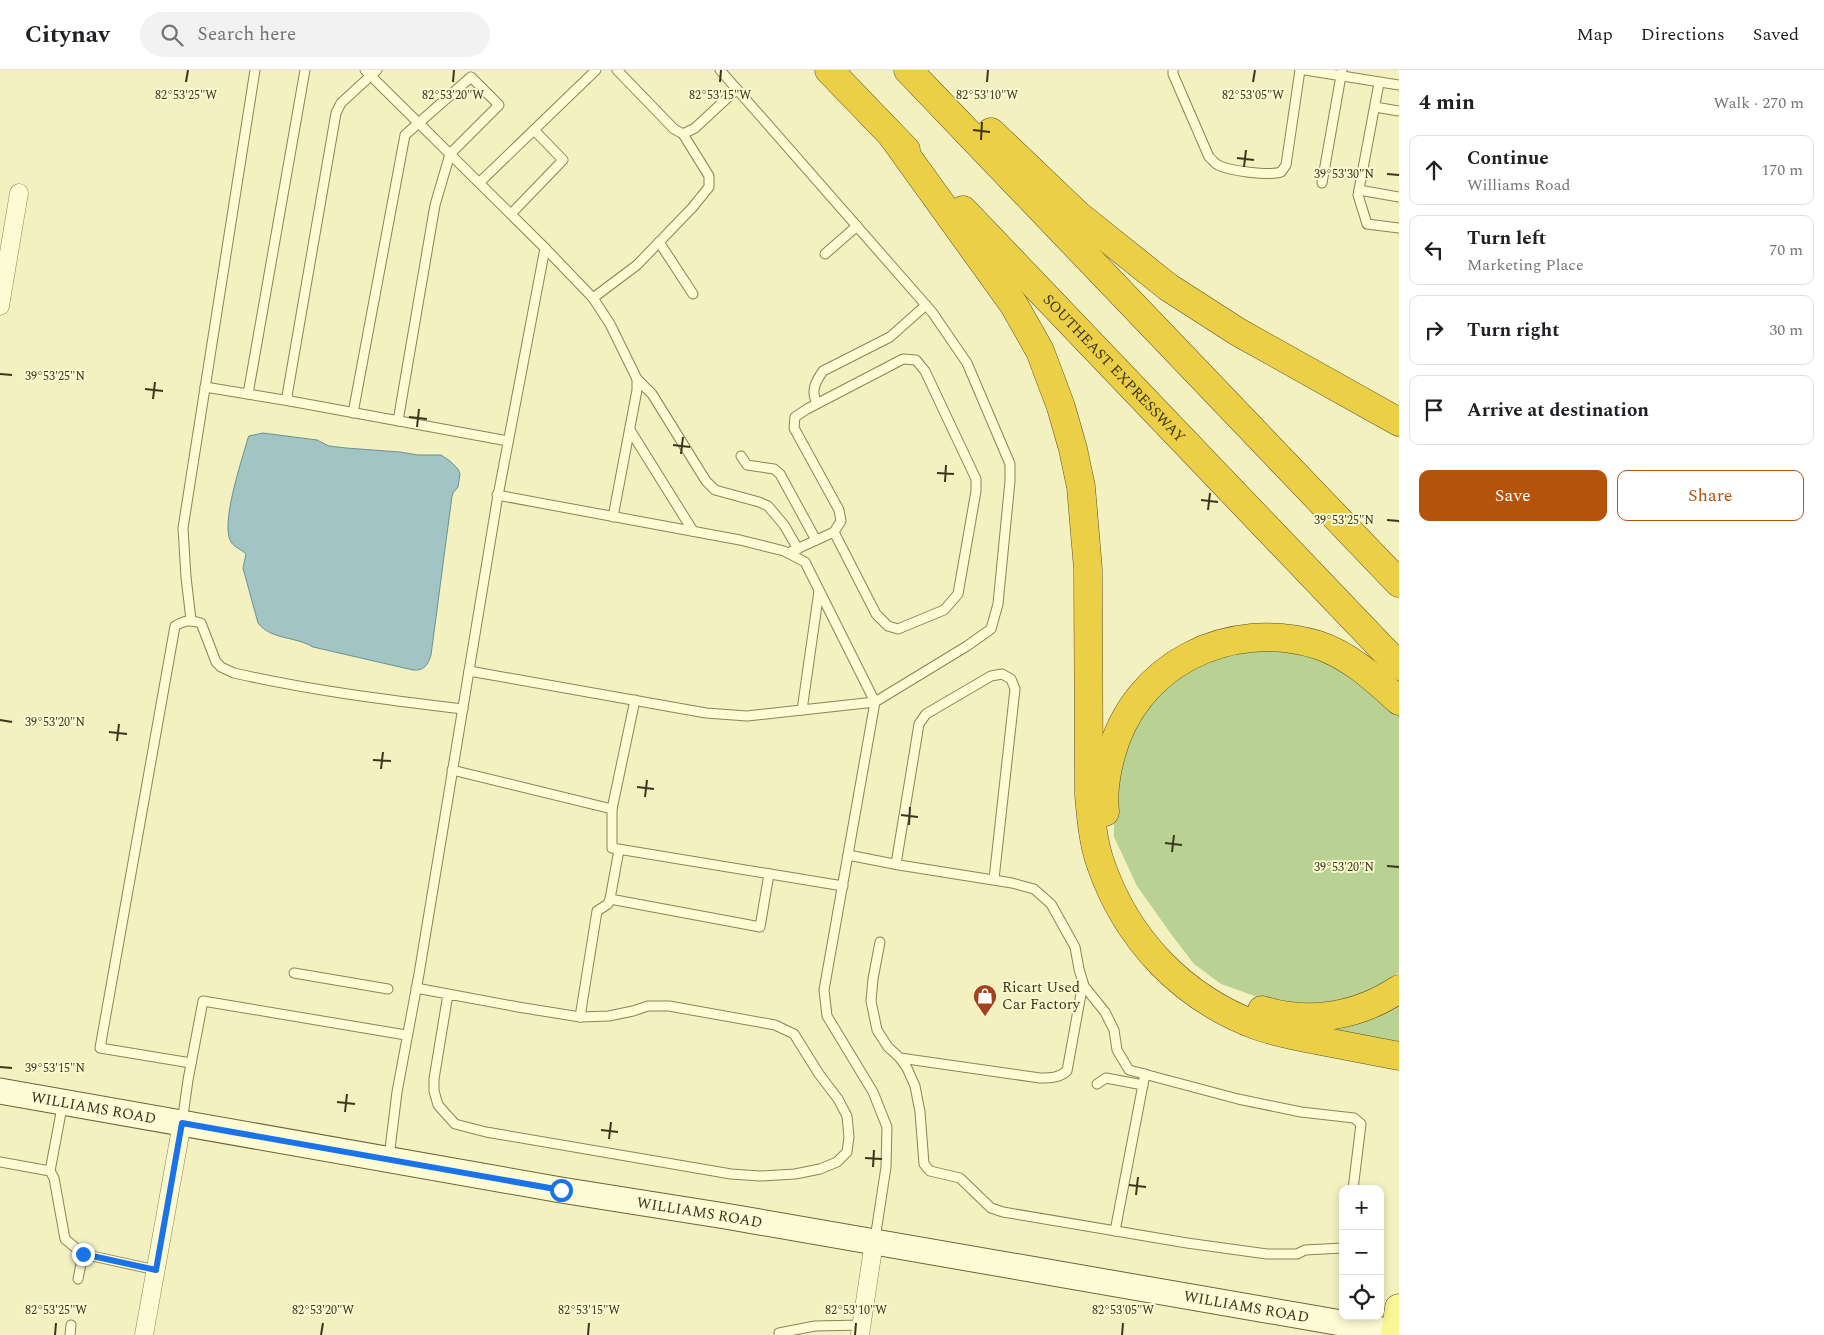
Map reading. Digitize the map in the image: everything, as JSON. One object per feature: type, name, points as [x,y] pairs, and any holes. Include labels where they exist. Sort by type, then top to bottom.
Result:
[{"type":"highway","name":"SOUTHEAST EXPRESSWAY","points":[[829,70],[1399,666]]},
{"type":"highway","points":[[908,70],[1399,583]]},
{"type":"highway","points":[[921,70],[1004,144],[1078,215],[1168,287],[1238,332],[1399,422]]},
{"type":"highway","points":[[893,137],[1014,305],[1040,351],[1061,406],[1074,449],[1081,487],[1088,569],[1088,795],[1091,822],[1100,861],[1117,904],[1142,943],[1159,962],[1196,993],[1216,1006],[1239,1018],[1280,1033],[1399,1056]]},
{"type":"highway","points":[[1399,701],[1360,668],[1333,651],[1305,642],[1277,638],[1248,638],[1200,651],[1162,673],[1150,684],[1130,710],[1120,726],[1111,754],[1104,804],[1108,833],[1115,861],[1138,912],[1155,936],[1175,958],[1196,976],[1220,992],[1246,1005],[1273,1013],[1314,1018],[1355,1010],[1399,989]]},
{"type":"main road","name":"WILLIAMS ROAD","points":[[0,1091],[389,1160],[874,1242],[1397,1327]]},
{"type":"street","points":[[0,306],[19,193]]},
{"type":"street","points":[[144,1335],[182,1123]]},
{"type":"street","points":[[861,1330],[874,1242]]},
{"type":"lane","points":[[191,620],[186,577],[184,528],[255,70]]},
{"type":"lane","points":[[248,394],[305,70]]},
{"type":"lane","points":[[480,182],[596,70]]},
{"type":"lane","points":[[593,298],[637,264],[660,242],[709,187],[709,176],[683,134],[674,129],[617,70]]},
{"type":"lane","points":[[469,671],[706,713],[747,716],[875,702],[967,646],[991,629],[998,604],[1010,464],[968,363],[926,305],[720,70]]},
{"type":"lane","points":[[1173,70],[1173,74],[1209,157],[1216,164],[1226,168],[1273,175],[1281,172],[1286,165],[1300,70]]},
{"type":"lane","points":[[1305,70],[1341,73],[1399,85]]},
{"type":"lane","points":[[290,401],[287,396],[336,113],[341,103],[371,72],[593,298],[610,324],[637,378],[652,394],[706,481],[715,490],[768,506],[784,525],[798,549]]},
{"type":"lane","points":[[1322,183],[1341,73]]},
{"type":"lane","points":[[354,413],[405,135],[471,77],[498,105],[450,154],[435,205],[398,421]]},
{"type":"lane","points":[[1379,82],[1358,195],[1367,224],[1399,228]]},
{"type":"lane","points":[[683,134],[695,128],[737,89]]},
{"type":"lane","points":[[1375,107],[1399,111]]},
{"type":"lane","points":[[511,214],[563,160],[534,130]]},
{"type":"lane","points":[[1359,190],[1399,197]]},
{"type":"lane","points":[[825,254],[857,226]]},
{"type":"lane","points":[[660,242],[693,294]]},
{"type":"lane","points":[[389,1160],[396,1092],[416,988],[497,495],[545,248]]},
{"type":"lane","points":[[817,403],[814,398],[814,390],[817,380],[823,371],[890,337],[926,305]]},
{"type":"lane","points":[[788,553],[834,532],[841,520],[839,510],[794,428],[795,417],[817,403],[903,359],[916,360],[926,371],[976,479],[976,491],[958,594],[944,610],[898,629],[888,626],[876,614],[834,532]]},
{"type":"lane","points":[[614,517],[637,390],[637,378]]},
{"type":"lane","points":[[205,387],[508,441]]},
{"type":"lane","points":[[630,430],[693,531]]},
{"type":"lane","points":[[741,456],[747,465],[774,469],[780,474],[816,540]]},
{"type":"lane","points":[[497,495],[740,540],[788,553],[805,562],[875,702],[824,990],[827,1016],[873,1092],[887,1127],[886,1166],[874,1242]]},
{"type":"lane","points":[[802,710],[819,590]]},
{"type":"lane","points":[[191,1063],[100,1048],[175,626],[184,620],[201,623],[216,662],[221,667],[234,673],[324,690],[462,709]]},
{"type":"lane","points":[[896,864],[919,724],[926,714],[991,676],[1002,674],[1012,679],[1015,689],[994,880]]},
{"type":"lane","points":[[635,700],[612,809],[612,848],[843,886]]},
{"type":"lane","points":[[452,770],[612,809]]},
{"type":"lane","points":[[580,1017],[597,911],[608,904],[610,899],[619,850]]},
{"type":"lane","points":[[848,855],[994,880],[1034,889],[1051,904],[1075,947],[1084,986],[1105,1012],[1114,1030],[1117,1050],[1129,1070],[1227,1097],[1301,1112],[1354,1118],[1361,1124],[1353,1185]]},
{"type":"lane","points":[[610,899],[760,927],[769,874]]},
{"type":"lane","points":[[880,942],[871,1001],[877,1030],[888,1047],[900,1058],[907,1068],[915,1086],[920,1112],[924,1164],[930,1171],[960,1178],[991,1208],[997,1210],[1187,1244],[1267,1254],[1297,1254],[1305,1250],[1339,1248]]},
{"type":"lane","points":[[294,973],[388,989]]},
{"type":"lane","points":[[900,1058],[1040,1078],[1055,1078],[1067,1071],[1083,983]]},
{"type":"lane","points":[[416,988],[580,1017],[609,1016],[648,1006],[669,1006],[775,1025],[794,1034],[838,1099],[847,1116],[849,1137],[846,1152],[837,1162],[820,1169],[795,1174],[760,1176],[731,1174],[486,1132],[455,1124],[438,1105],[434,1091],[434,1079],[448,994]]},
{"type":"lane","points":[[182,1123],[203,1002],[406,1035]]},
{"type":"lane","points":[[1115,1231],[1145,1074]]},
{"type":"lane","points":[[1097,1084],[1106,1078],[1143,1085]]},
{"type":"lane","points":[[63,1102],[50,1171],[54,1178],[65,1238],[83,1254],[156,1270]]},
{"type":"lane","points":[[0,1162],[50,1171]]},
{"type":"lane","points":[[78,1279],[83,1254]]},
{"type":"lane","points":[[779,1335],[779,1333],[815,1326],[861,1330]]},
{"type":"green space","points":[[1267,643],[1340,663],[1399,715],[1399,972],[1381,988],[1327,1004],[1266,1000],[1221,984],[1194,964],[1137,886],[1114,837],[1113,782],[1130,729],[1156,690],[1205,657]]},
{"type":"green space","points":[[1399,997],[1399,1048],[1313,1024]]},
{"type":"water","points":[[263,433],[317,440],[329,446],[418,455],[441,455],[458,469],[460,474],[458,487],[452,496],[431,655],[423,668],[413,670],[313,647],[276,635],[258,623],[243,568],[246,554],[231,542],[228,533],[228,521],[233,492],[248,438],[249,436]]},
{"type":"place","name":"Ricart Used Car Factory","points":[[985,1017]]},
{"type":"route","points":[[83,1254],[156,1270],[182,1123],[561,1190]]}]
